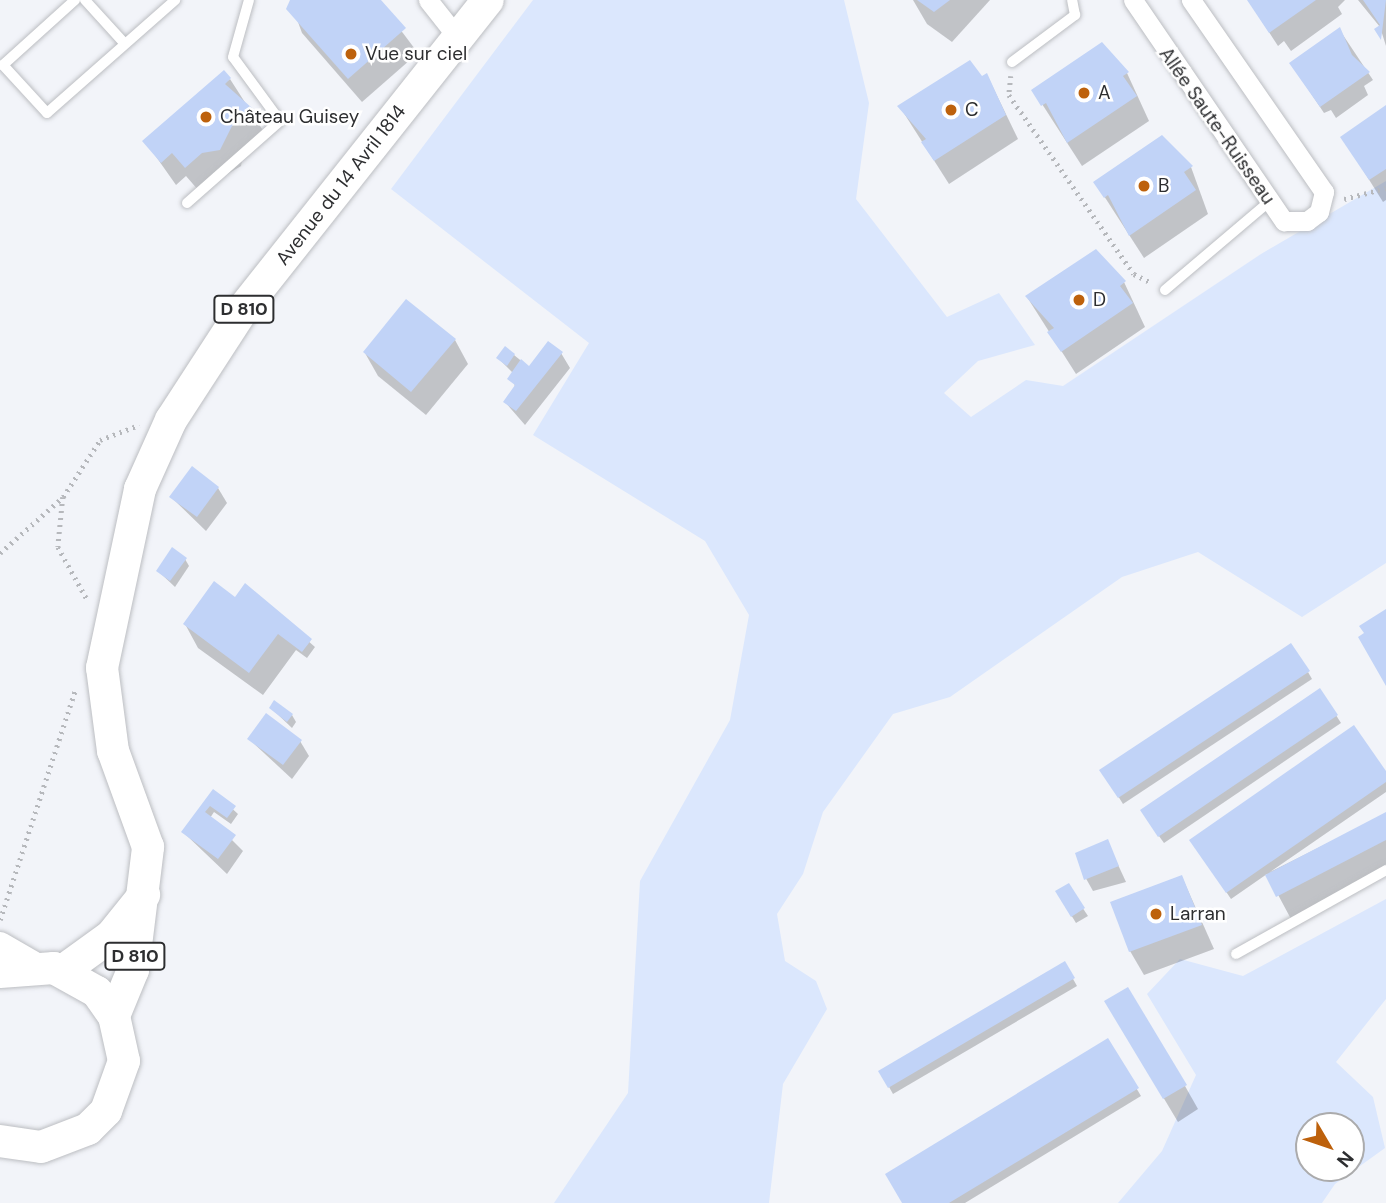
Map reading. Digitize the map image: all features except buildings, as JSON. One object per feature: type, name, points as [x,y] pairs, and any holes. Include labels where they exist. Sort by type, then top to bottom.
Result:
[{"type":"main road","name":"Avenue du 14 Avril 1814","points":[[114,1016],[133,970],[145,894],[144,823],[113,751],[105,715],[102,668],[109,622],[140,489],[171,420],[243,309],[488,0]]},
{"type":"main road","name":"D 810","points":[[64,970],[111,936],[145,894]]},
{"type":"main road","points":[[0,972],[33,965],[64,970],[97,992],[114,1016],[124,1061],[106,1111],[88,1129],[0,1160]]},
{"type":"main road","points":[[0,1141],[41,1147]]},
{"type":"street","points":[[428,0],[458,38]]},
{"type":"street","name":"Allée Saute-Ruisseau","points":[[1133,0],[1284,221],[1307,220],[1319,212],[1324,192]]},
{"type":"street","points":[[1191,0],[1324,192]]},
{"type":"street","points":[[0,946],[33,965]]},
{"type":"lane","points":[[75,0],[3,65],[47,113],[175,0]]},
{"type":"lane","points":[[85,0],[125,44]]},
{"type":"lane","points":[[187,203],[280,121],[233,57],[249,0]]},
{"type":"lane","points":[[1013,62],[1075,15],[1072,0]]},
{"type":"lane","points":[[1165,290],[1270,201]]},
{"type":"lane","points":[[1236,954],[1386,870]]},
{"type":"path","points":[[1013,62],[1009,95],[1134,274],[1165,290]]},
{"type":"path","points":[[1324,192],[1345,199],[1386,188]]},
{"type":"path","points":[[0,553],[63,497],[100,440],[125,427],[171,420]]},
{"type":"path","points":[[63,497],[58,547],[101,623],[109,622]]},
{"type":"path","points":[[0,920],[82,673]]},
{"type":"shaded area","points":[[533,0],[844,0],[869,103],[856,199],[947,317],[999,293],[1035,345],[978,361],[944,393],[971,417],[1026,380],[1063,386],[1261,254],[1386,181],[1386,563],[1302,617],[1198,552],[1122,577],[950,697],[893,714],[823,812],[803,874],[777,914],[785,961],[816,981],[827,1009],[783,1084],[769,1203],[554,1203],[628,1093],[640,881],[730,720],[749,615],[705,541],[533,435],[589,343],[391,189]]},
{"type":"shaded area","points":[[1386,899],[1386,999],[1336,1062],[1373,1097],[1385,1148],[1365,1162],[1365,1112],[1295,1112],[1295,1182],[1338,1182],[1322,1203],[1118,1203],[1162,1151],[1196,1075],[1147,994],[1180,959],[1243,976]]},
{"type":"place","name":"Vue sur ciel","points":[[351,54]]},
{"type":"place","name":"A","points":[[1084,93]]},
{"type":"place","name":"C","points":[[951,110]]},
{"type":"place","name":"Château Guisey","points":[[206,117]]},
{"type":"place","name":"B","points":[[1144,186]]},
{"type":"place","name":"D","points":[[1079,300]]},
{"type":"place","name":"Larran","points":[[1156,914]]}]
